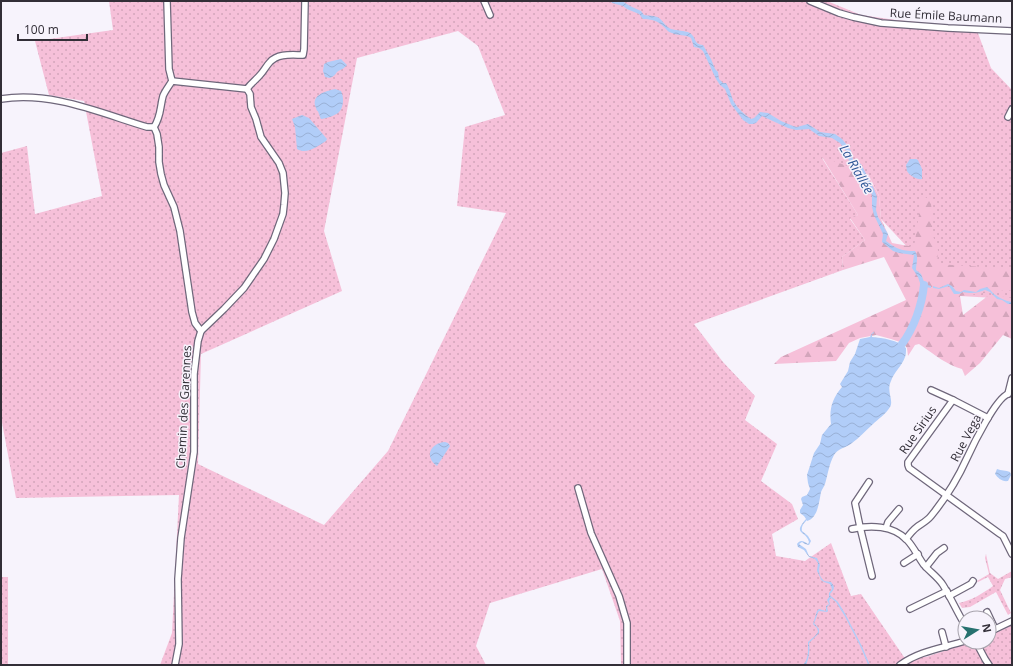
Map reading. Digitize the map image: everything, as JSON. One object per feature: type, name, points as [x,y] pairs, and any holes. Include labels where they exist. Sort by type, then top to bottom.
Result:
[{"type":"street","points":[[1,99],[21,97],[42,98],[80,105],[147,128],[154,127],[158,122],[163,94],[172,81],[169,69],[167,1]]},
{"type":"street","points":[[172,81],[247,88],[259,77],[270,62],[275,58],[281,56],[303,55],[305,1]]},
{"type":"street","points":[[484,1],[490,15]]},
{"type":"street","name":"Rue Émile Baumann","points":[[810,1],[839,13],[881,23],[1012,31]]},
{"type":"street","name":"Chemin des Garennes","points":[[175,665],[179,644],[178,579],[181,538],[194,452],[194,374],[198,341],[201,331],[244,288],[264,259],[274,239],[283,214],[285,193],[283,173],[279,164],[261,138],[251,107],[250,94],[247,88]]},
{"type":"street","points":[[1008,116],[1012,109]]},
{"type":"street","points":[[154,127],[157,134],[159,147],[161,174],[177,216],[192,312],[195,323],[201,331]]},
{"type":"street","points":[[1010,395],[1012,378]]},
{"type":"street","points":[[931,390],[953,400]]},
{"type":"street","name":"Rue Vega","points":[[906,539],[916,528],[929,519],[962,469],[988,418],[1006,394],[1010,395]]},
{"type":"street","name":"Rue Sirius","points":[[946,495],[909,468],[908,464],[953,400],[988,418]]},
{"type":"street","points":[[869,482],[855,503],[872,576]]},
{"type":"street","points":[[578,488],[592,532],[619,596],[627,623],[627,665]]},
{"type":"street","points":[[946,495],[1000,534],[1012,554]]},
{"type":"street","points":[[886,528],[888,522],[899,509]]},
{"type":"street","points":[[852,529],[874,526],[886,528],[896,532],[906,539],[926,567],[942,584],[957,610]]},
{"type":"street","points":[[926,567],[944,548]]},
{"type":"street","points":[[904,563],[918,554]]},
{"type":"street","points":[[910,609],[971,584],[973,581]]},
{"type":"street","points":[[997,628],[1012,621]]},
{"type":"street","points":[[942,632],[946,647]]},
{"type":"street","points":[[900,665],[916,655],[957,644]]},
{"type":"street","points":[[980,650],[989,665]]},
{"type":"green space","points":[[109,1],[827,1],[861,15],[976,28],[991,68],[1012,90],[1012,299],[960,296],[910,250],[881,219],[879,196],[868,174],[822,158],[858,215],[850,219],[865,240],[842,257],[843,270],[694,324],[723,362],[755,396],[745,420],[777,444],[761,481],[792,504],[798,519],[772,534],[776,556],[805,561],[831,543],[851,596],[861,594],[904,657],[926,657],[957,647],[957,650],[997,650],[997,632],[1012,625],[1012,665],[621,665],[620,621],[602,569],[490,603],[476,646],[486,665],[160,665],[172,633],[179,495],[16,498],[1,417],[1,153],[27,146],[35,214],[102,196],[84,101],[49,95],[35,41],[113,30]],"holes":[[[458,31],[478,46],[505,115],[465,127],[457,206],[506,213],[388,451],[324,525],[198,464],[201,354],[342,291],[324,231],[357,58]]]},
{"type":"green space","points":[[822,157],[867,173],[879,196],[881,219],[892,243],[914,247],[922,195],[931,201],[933,236],[938,250],[937,264],[1012,269],[1012,291],[1008,290],[960,296],[963,315],[989,295],[1012,298],[1012,339],[1003,335],[980,363],[965,376],[962,369],[946,362],[919,344],[915,345],[908,356],[907,348],[903,343],[876,335],[860,338],[849,343],[836,361],[774,364],[781,357],[906,300],[884,257],[843,270],[842,257],[865,240],[850,218],[858,215]]},
{"type":"green space","points":[[986,554],[990,573],[998,579],[1012,571],[1012,577],[1005,579],[1000,590],[1011,613],[1008,615],[996,592],[970,607],[962,608],[959,603],[985,592],[993,586],[988,577],[978,582],[977,581],[989,574],[985,558]]},
{"type":"green space","points":[[1,577],[8,577],[8,665],[1,665]]},
{"type":"water","name":"La Riallée","points":[[611,1],[622,1],[641,11],[644,15],[659,18],[671,29],[690,33],[696,42],[703,45],[718,72],[719,79],[723,83],[726,83],[736,105],[751,119],[760,112],[768,113],[793,126],[797,127],[808,124],[820,132],[835,134],[842,139],[851,151],[853,160],[861,164],[874,189],[877,197],[876,210],[878,217],[888,234],[886,241],[899,249],[915,251],[917,258],[916,270],[921,274],[925,284],[931,286],[931,288],[921,286],[918,277],[912,268],[914,255],[893,251],[882,242],[883,234],[874,215],[871,191],[858,169],[849,161],[846,151],[840,143],[832,138],[819,136],[809,129],[796,130],[788,128],[762,116],[756,123],[749,124],[743,120],[731,104],[725,89],[716,79],[703,51],[694,47],[691,38],[669,32],[657,22],[643,19],[639,14],[623,6],[612,3]]},
{"type":"water","points":[[341,59],[347,65],[330,78],[325,77],[323,71],[324,64]]},
{"type":"water","points":[[335,89],[341,91],[342,93],[342,107],[336,114],[328,118],[321,119],[316,108],[315,100],[320,94]]},
{"type":"water","points":[[302,115],[309,118],[327,139],[316,147],[305,151],[297,149],[295,127],[292,119]]},
{"type":"water","points":[[910,159],[918,160],[922,169],[922,179],[914,177],[907,171],[906,165]]},
{"type":"water","points":[[948,284],[956,291],[961,292],[964,290],[976,292],[987,287],[1000,298],[1012,302],[1012,304],[1008,304],[997,299],[990,292],[985,290],[974,293],[963,292],[954,294],[949,286],[939,289],[933,288],[933,286],[939,288]]},
{"type":"water","points":[[874,332],[872,337],[890,340],[903,345],[906,348],[906,355],[892,378],[889,388],[891,401],[890,407],[855,441],[840,449],[834,455],[821,492],[816,513],[814,517],[807,520],[802,526],[802,531],[811,541],[809,545],[802,542],[799,544],[806,549],[809,556],[817,558],[820,565],[819,571],[821,577],[824,581],[831,582],[834,588],[830,594],[830,604],[827,607],[828,611],[827,612],[819,611],[818,613],[814,623],[819,629],[819,633],[809,643],[808,660],[806,665],[803,665],[807,657],[808,642],[818,632],[817,628],[813,624],[817,611],[819,609],[826,611],[826,606],[829,604],[827,600],[832,589],[830,584],[821,580],[817,571],[818,563],[815,559],[809,557],[804,550],[798,547],[797,544],[799,541],[804,541],[808,544],[809,542],[800,530],[802,524],[806,519],[800,513],[803,505],[801,499],[807,495],[810,489],[807,475],[814,453],[820,444],[822,435],[831,424],[831,409],[836,396],[842,387],[840,384],[848,371],[850,362],[855,354],[860,339],[870,337],[872,333]]},
{"type":"water","points":[[445,442],[450,446],[437,466],[431,459],[430,451],[436,445]]},
{"type":"water","points":[[997,469],[1010,472],[1011,475],[1008,481],[997,477],[995,474]]},
{"type":"waterway","points":[[902,344],[917,316],[924,285]]},
{"type":"waterway","points":[[831,597],[837,602],[845,615],[869,665]]}]
